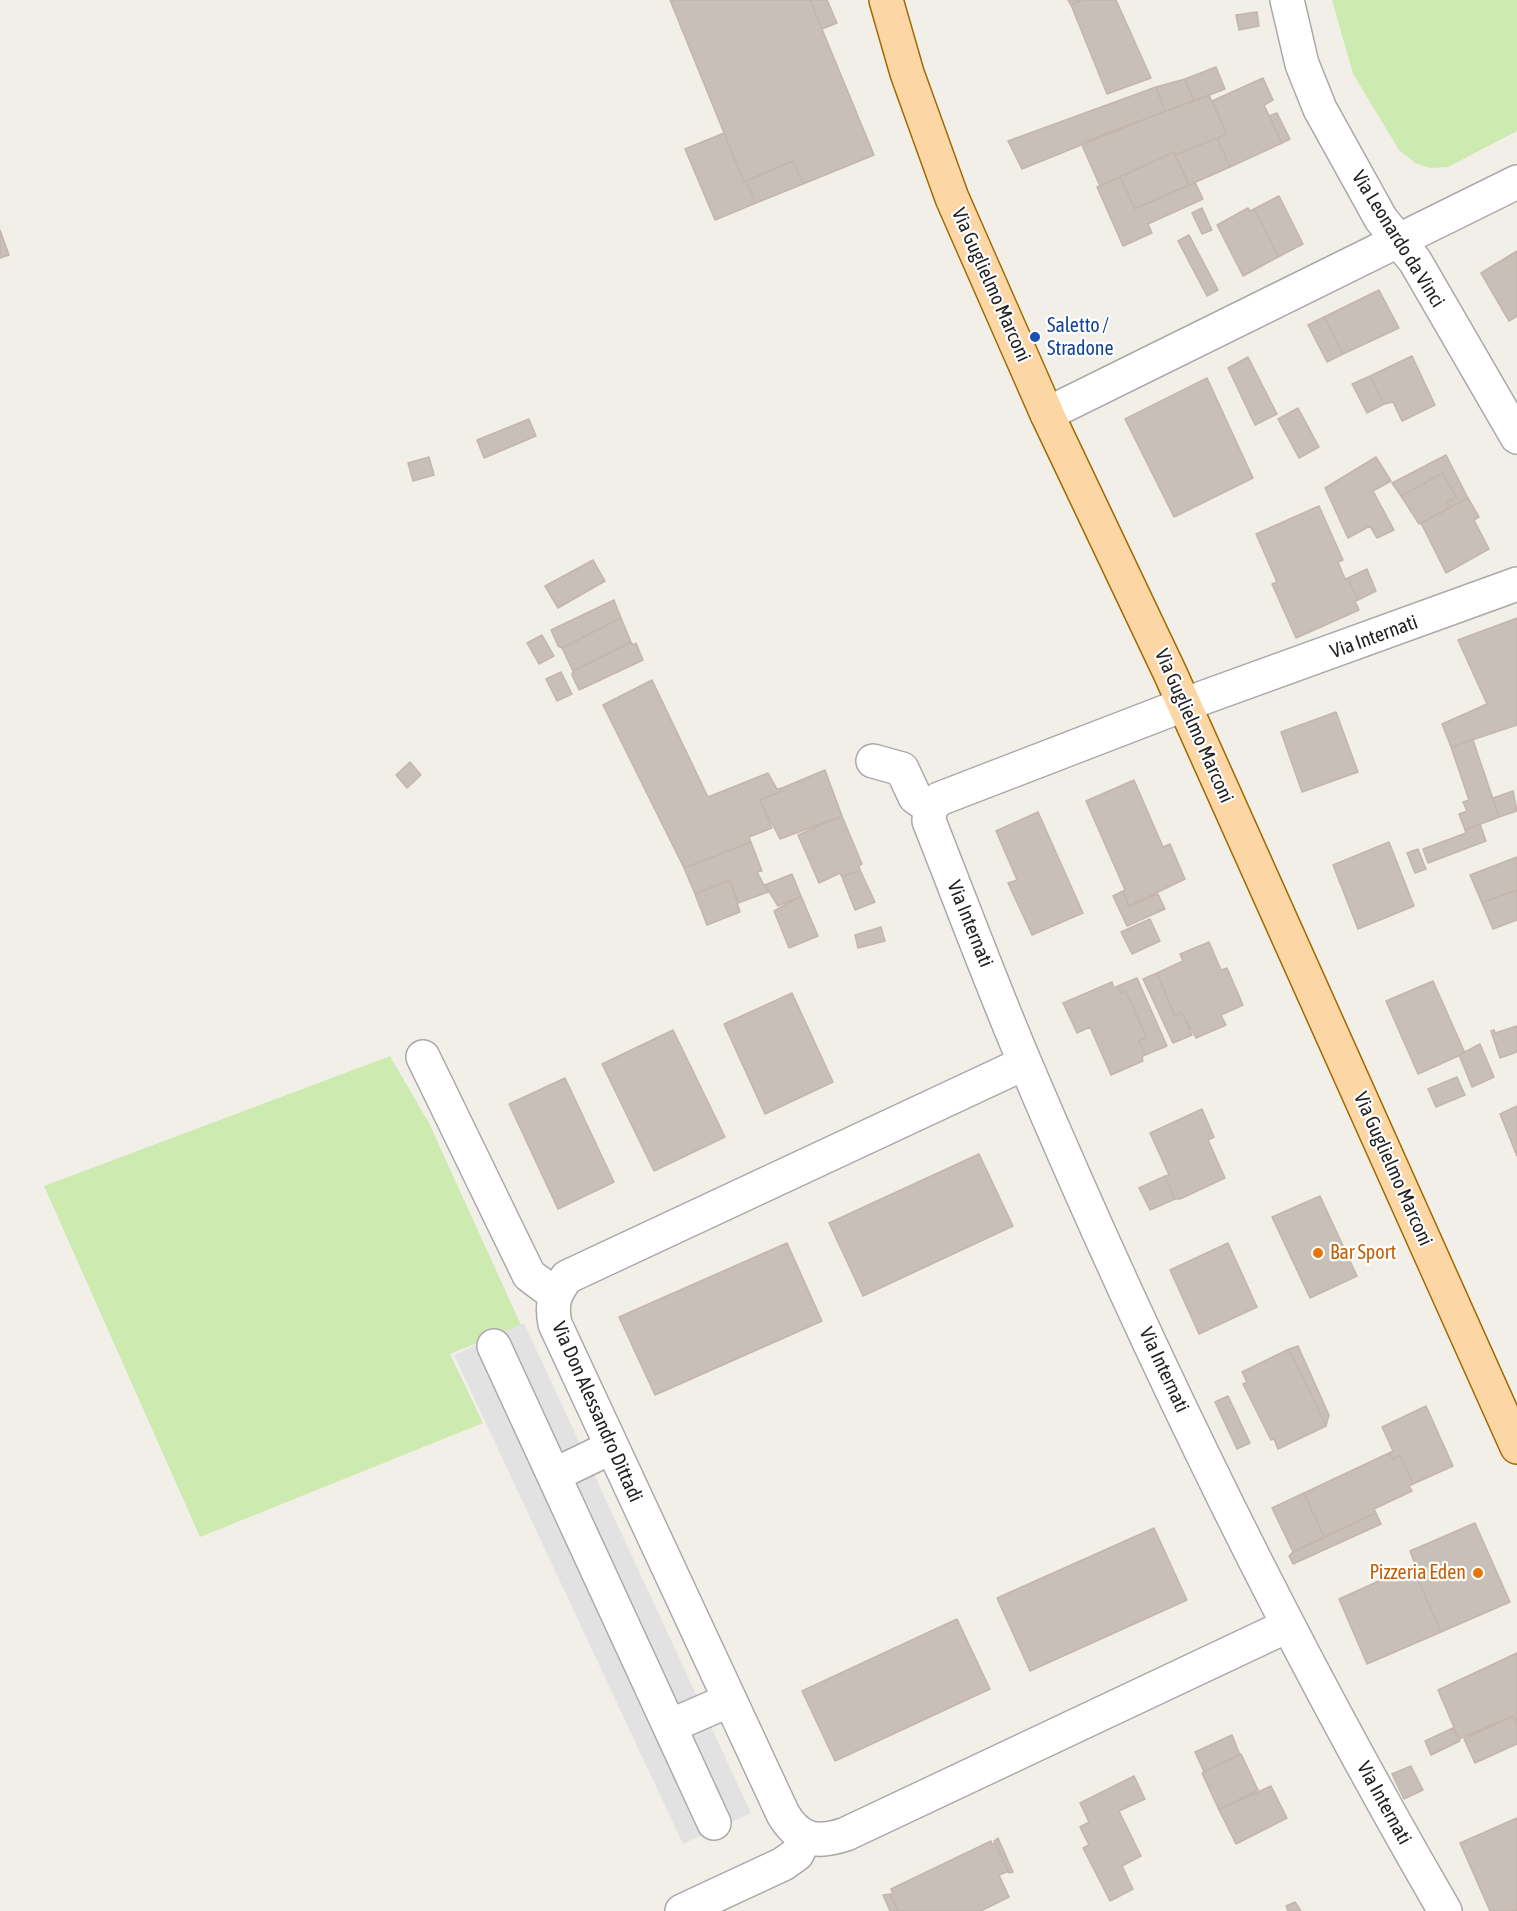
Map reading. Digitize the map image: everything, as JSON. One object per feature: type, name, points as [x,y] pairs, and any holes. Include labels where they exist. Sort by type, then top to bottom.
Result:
[{"type":"main road","name":"Via Guglielmo Marconi","points":[[886,0],[907,73],[952,198],[1047,414],[1183,705],[1517,1447]]},
{"type":"street","name":"Via Leonardo da Vinci","points":[[1287,0],[1302,64],[1320,109],[1381,219],[1414,261],[1517,437]]},
{"type":"street","points":[[1047,414],[1517,182]]},
{"type":"street","name":"Via Internati","points":[[1445,1911],[1393,1821],[1287,1626],[1151,1344],[1025,1063],[929,821],[930,808],[939,799],[1183,705],[1517,584]]},
{"type":"street","points":[[873,761],[902,769],[915,797],[930,808]]},
{"type":"street","points":[[423,1057],[529,1275],[545,1287],[556,1291],[567,1277],[1025,1063]]},
{"type":"street","name":"Via Don Alessandro Dittadi","points":[[556,1291],[552,1305],[555,1324],[783,1814],[790,1825],[805,1838]]},
{"type":"street","points":[[494,1346],[714,1823]]},
{"type":"street","points":[[554,1475],[612,1447]]},
{"type":"street","points":[[682,1911],[783,1864],[797,1854],[805,1838],[826,1841],[846,1834],[1287,1626]]},
{"type":"street","points":[[670,1726],[730,1700]]},
{"type":"green space","points":[[1332,0],[1517,0],[1517,131],[1448,167],[1430,168],[1415,163],[1399,150],[1353,74]]},
{"type":"green space","points":[[390,1056],[429,1123],[521,1325],[450,1354],[483,1423],[200,1537],[44,1186]]},
{"type":"shaded area","points":[[524,1323],[751,1813],[683,1844],[454,1355]]},
{"type":"building","points":[[670,0],[810,0],[874,155],[803,184],[793,161],[744,182]]},
{"type":"building","points":[[810,0],[827,0],[837,23],[822,29]]},
{"type":"building","points":[[1068,0],[1082,0],[1071,5]]},
{"type":"building","points":[[1082,0],[1116,0],[1151,78],[1107,94],[1071,5]]},
{"type":"building","points":[[1257,12],[1259,26],[1239,30],[1236,15]]},
{"type":"building","points":[[1216,67],[1225,89],[1194,101],[1185,79]]},
{"type":"building","points":[[1263,78],[1273,100],[1264,105],[1282,143],[1230,167],[1217,138],[1227,134],[1212,101]]},
{"type":"building","points":[[1185,79],[1194,101],[1165,111],[1156,87]]},
{"type":"building","points":[[1156,87],[1165,111],[1022,169],[1008,141]]},
{"type":"building","points":[[1209,95],[1227,134],[1175,155],[1174,152],[1100,186],[1081,143]]},
{"type":"building","points":[[1277,113],[1290,139],[1282,143],[1269,116]]},
{"type":"building","points":[[724,133],[744,182],[746,181],[756,203],[715,220],[685,149]]},
{"type":"building","points":[[1217,138],[1230,167],[1189,185],[1175,155]]},
{"type":"building","points":[[1174,152],[1189,185],[1135,209],[1120,177]]},
{"type":"building","points":[[793,161],[803,184],[756,203],[746,181]]},
{"type":"building","points":[[1120,177],[1135,209],[1195,182],[1203,199],[1148,224],[1152,233],[1123,246],[1097,187]]},
{"type":"building","points":[[1279,196],[1303,244],[1278,257],[1254,209]]},
{"type":"building","points":[[1202,208],[1212,230],[1202,234],[1192,213]]},
{"type":"building","points":[[1248,208],[1250,211],[1254,209],[1278,257],[1243,276],[1217,225]]},
{"type":"building","points":[[0,230],[9,255],[0,258]]},
{"type":"building","points":[[1189,235],[1218,290],[1207,296],[1178,241]]},
{"type":"building","points":[[1517,251],[1517,316],[1509,321],[1481,273]]},
{"type":"building","points":[[1379,290],[1399,328],[1343,354],[1324,317]]},
{"type":"building","points":[[1324,317],[1343,354],[1327,362],[1308,325]]},
{"type":"building","points":[[1412,356],[1435,405],[1402,421],[1393,402],[1384,404],[1370,376]]},
{"type":"building","points":[[1248,357],[1277,414],[1255,425],[1228,368]]},
{"type":"building","points":[[1370,376],[1384,404],[1367,413],[1352,384]]},
{"type":"building","points":[[1207,378],[1253,478],[1174,517],[1125,419]]},
{"type":"building","points":[[1298,408],[1319,447],[1299,458],[1278,419]]},
{"type":"building","points":[[529,419],[536,436],[484,458],[477,440]]},
{"type":"building","points":[[1446,455],[1468,498],[1451,507],[1447,502],[1456,497],[1443,473],[1401,496],[1392,483]]},
{"type":"building","points":[[429,457],[434,475],[413,481],[408,463]]},
{"type":"building","points":[[1376,457],[1391,481],[1373,491],[1394,530],[1377,538],[1370,526],[1348,538],[1325,488]]},
{"type":"building","points":[[1443,473],[1456,497],[1447,502],[1451,507],[1419,524],[1401,496]]},
{"type":"building","points":[[1468,498],[1479,517],[1474,520],[1489,549],[1446,573],[1421,523]]},
{"type":"building","points":[[1319,506],[1343,560],[1338,562],[1358,600],[1355,601],[1359,610],[1296,638],[1272,584],[1277,582],[1256,534]]},
{"type":"building","points":[[593,560],[605,581],[558,608],[545,586]]},
{"type":"building","points":[[1367,569],[1376,591],[1358,600],[1348,578]]},
{"type":"building","points":[[614,600],[621,618],[562,648],[558,646],[551,630]]},
{"type":"building","points":[[621,618],[631,642],[573,671],[562,648]]},
{"type":"building","points":[[1517,618],[1517,725],[1451,747],[1442,724],[1487,704],[1458,640]]},
{"type":"building","points":[[542,635],[554,656],[539,664],[527,643]]},
{"type":"building","points":[[631,642],[633,645],[636,643],[643,660],[579,690],[572,675],[573,671]]},
{"type":"building","points":[[561,672],[572,694],[557,701],[546,679]]},
{"type":"building","points":[[652,680],[708,797],[768,773],[777,789],[782,788],[783,791],[760,800],[772,828],[749,837],[751,842],[684,868],[603,705]]},
{"type":"building","points":[[1336,712],[1358,772],[1302,792],[1281,732]]},
{"type":"building","points":[[1473,740],[1499,817],[1465,830],[1459,814],[1467,811],[1463,802],[1469,800],[1451,747]]},
{"type":"building","points":[[410,762],[421,775],[407,788],[396,775]]},
{"type":"building","points":[[825,770],[842,816],[780,839],[760,800]]},
{"type":"building","points":[[1134,780],[1163,847],[1170,844],[1185,879],[1129,906],[1123,891],[1125,890],[1086,801]]},
{"type":"building","points":[[1513,791],[1517,811],[1499,817],[1493,798]]},
{"type":"building","points":[[1038,812],[1083,913],[1032,935],[1008,883],[1017,880],[996,831]]},
{"type":"building","points":[[842,816],[862,864],[859,866],[860,870],[842,877],[840,873],[819,883],[798,835]]},
{"type":"building","points":[[1480,824],[1486,841],[1428,863],[1423,849],[1466,833],[1465,830]]},
{"type":"building","points":[[751,842],[762,871],[757,872],[768,892],[738,903],[730,880],[695,894],[684,868]]},
{"type":"building","points":[[1389,842],[1414,906],[1358,929],[1333,865]]},
{"type":"building","points":[[1418,849],[1426,869],[1415,873],[1407,853]]},
{"type":"building","points":[[1517,857],[1517,890],[1482,903],[1470,875]]},
{"type":"building","points":[[860,870],[875,902],[855,910],[842,877]]},
{"type":"building","points":[[792,874],[801,896],[778,906],[765,885]]},
{"type":"building","points":[[730,880],[740,912],[707,925],[695,894]]},
{"type":"building","points":[[1517,890],[1517,920],[1493,929],[1482,903]]},
{"type":"building","points":[[1123,891],[1129,906],[1158,894],[1165,909],[1127,926],[1113,896]]},
{"type":"building","points":[[801,896],[818,936],[789,948],[774,911]]},
{"type":"building","points":[[1150,919],[1160,941],[1132,954],[1121,932]]},
{"type":"building","points":[[881,927],[885,941],[858,948],[855,935]]},
{"type":"building","points":[[1209,942],[1221,970],[1227,968],[1243,1005],[1221,1015],[1226,1025],[1196,1038],[1182,1013],[1175,1016],[1157,973],[1183,961],[1180,954]]},
{"type":"building","points":[[1157,973],[1175,1016],[1182,1013],[1192,1035],[1173,1043],[1143,979]]},
{"type":"building","points":[[1137,978],[1167,1046],[1145,1055],[1139,1041],[1146,1037],[1126,991],[1121,993],[1118,986]]},
{"type":"building","points":[[1433,981],[1465,1053],[1418,1074],[1386,1001]]},
{"type":"building","points":[[1112,982],[1114,988],[1118,986],[1121,993],[1126,991],[1146,1037],[1139,1041],[1145,1055],[1142,1057],[1143,1061],[1111,1075],[1090,1027],[1077,1033],[1063,1003]]},
{"type":"building","points":[[792,993],[833,1082],[765,1114],[724,1024]]},
{"type":"building","points":[[1517,1026],[1517,1052],[1500,1058],[1491,1031],[1494,1030],[1495,1033]]},
{"type":"building","points":[[673,1030],[725,1137],[654,1171],[602,1064]]},
{"type":"building","points":[[1480,1044],[1494,1077],[1472,1087],[1459,1055]]},
{"type":"building","points":[[1457,1077],[1465,1095],[1436,1107],[1428,1089]]},
{"type":"building","points":[[565,1078],[614,1182],[558,1209],[509,1104]]},
{"type":"building","points":[[1517,1106],[1517,1156],[1500,1114]]},
{"type":"building","points":[[1202,1109],[1214,1137],[1208,1140],[1225,1178],[1180,1199],[1175,1199],[1165,1176],[1169,1175],[1150,1133]]},
{"type":"building","points":[[979,1154],[1013,1226],[863,1296],[829,1223]]},
{"type":"building","points":[[1165,1176],[1175,1199],[1150,1210],[1139,1188]]},
{"type":"building","points":[[1320,1196],[1357,1276],[1310,1298],[1272,1217]]},
{"type":"building","points":[[787,1243],[822,1321],[655,1395],[619,1317]]},
{"type":"building","points":[[1228,1243],[1257,1307],[1199,1334],[1170,1270]]},
{"type":"building","points":[[1298,1346],[1329,1415],[1326,1426],[1289,1349]]},
{"type":"building","points":[[1289,1349],[1326,1426],[1278,1449],[1274,1439],[1271,1440],[1243,1384],[1247,1382],[1242,1372]]},
{"type":"building","points":[[1228,1396],[1250,1443],[1237,1449],[1215,1402]]},
{"type":"building","points":[[1426,1406],[1453,1466],[1413,1484],[1400,1455],[1393,1459],[1389,1453],[1393,1451],[1382,1427]]},
{"type":"building","points":[[1389,1453],[1393,1459],[1400,1455],[1413,1484],[1409,1486],[1412,1491],[1374,1509],[1376,1513],[1324,1537],[1304,1493]]},
{"type":"building","points":[[1304,1493],[1324,1537],[1293,1552],[1272,1508]]},
{"type":"building","points":[[1376,1513],[1381,1524],[1293,1564],[1289,1556],[1293,1552]]},
{"type":"building","points":[[1475,1523],[1510,1602],[1441,1632],[1412,1566],[1415,1564],[1410,1551]]},
{"type":"building","points":[[1154,1528],[1187,1600],[1030,1671],[997,1598]]},
{"type":"building","points":[[1412,1566],[1441,1632],[1367,1664],[1339,1599]]},
{"type":"building","points":[[957,1619],[990,1689],[835,1761],[802,1691]]},
{"type":"building","points":[[1517,1653],[1517,1725],[1513,1716],[1459,1739],[1438,1690]]},
{"type":"building","points":[[1513,1716],[1517,1725],[1517,1744],[1475,1763],[1464,1739]]},
{"type":"building","points":[[1453,1728],[1460,1741],[1431,1755],[1425,1741]]},
{"type":"building","points":[[1232,1735],[1240,1755],[1204,1772],[1195,1752]]},
{"type":"building","points":[[1241,1754],[1258,1790],[1219,1810],[1202,1773]]},
{"type":"building","points":[[1411,1766],[1423,1790],[1404,1799],[1392,1774]]},
{"type":"building","points":[[1134,1776],[1145,1799],[1119,1811],[1141,1856],[1122,1866],[1133,1889],[1110,1901],[1083,1848],[1089,1845],[1080,1827],[1089,1822],[1080,1803]]},
{"type":"building","points":[[1271,1786],[1287,1818],[1236,1844],[1219,1810]]},
{"type":"building","points":[[1517,1818],[1517,1911],[1490,1911],[1460,1843]]},
{"type":"building","points":[[998,1838],[1013,1872],[1009,1873],[994,1841]]},
{"type":"building","points":[[991,1841],[992,1844],[995,1843],[1009,1871],[999,1875],[1009,1897],[981,1911],[898,1911],[890,1894],[893,1894],[891,1889]]},
{"type":"building","points":[[890,1894],[898,1911],[890,1911],[883,1895]]},
{"type":"building","points":[[1295,1902],[1301,1911],[1288,1911],[1286,1906]]},
{"type":"place","name":"Saletto / Stradone","points":[[1035,337]]},
{"type":"place","name":"Bar Sport","points":[[1318,1253]]},
{"type":"place","name":"Pizzeria Eden","points":[[1478,1573]]}]
